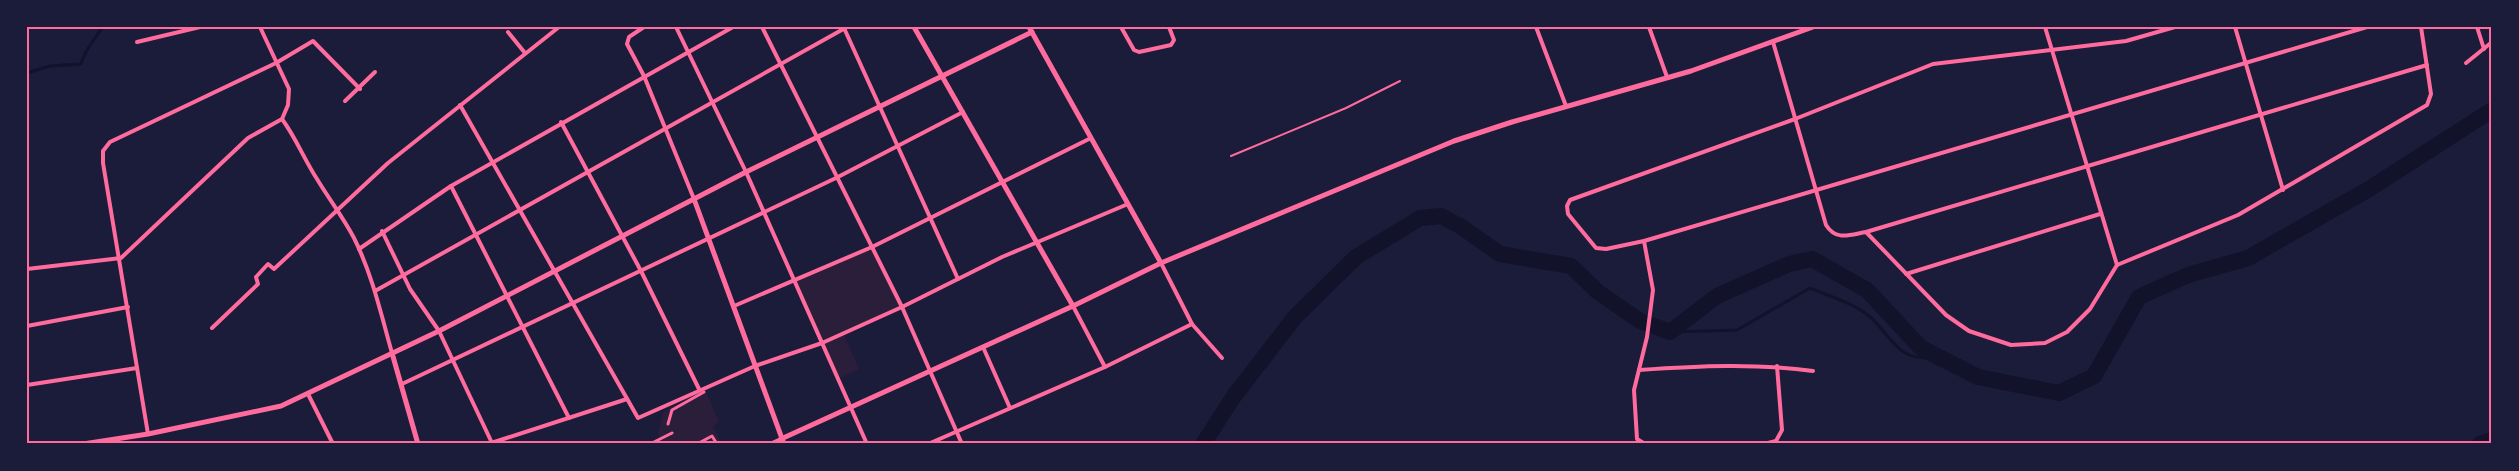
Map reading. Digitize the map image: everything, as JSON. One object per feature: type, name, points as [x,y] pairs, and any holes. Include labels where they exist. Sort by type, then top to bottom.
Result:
[{"type":"main road","points":[[914,27],[1073,306]]},
{"type":"main road","points":[[694,199],[783,441],[850,407],[1073,306],[1161,263],[1454,141],[1566,106],[1691,71],[1813,27]]},
{"type":"main road","points":[[83,444],[148,434],[264,411],[308,394],[439,331],[746,172],[942,76],[1031,29],[1161,263]]},
{"type":"main road","points":[[392,352],[418,444]]},
{"type":"street","points":[[138,42],[200,27]]},
{"type":"street","points":[[27,269],[121,258],[248,138],[282,118],[288,105],[289,89],[260,27]]},
{"type":"street","points":[[212,328],[258,284],[256,277],[268,264],[274,269],[388,163],[559,27]]},
{"type":"street","points":[[644,27],[629,37],[627,44],[644,76],[694,199]]},
{"type":"street","points":[[676,27],[746,172],[867,444]]},
{"type":"street","points":[[359,249],[382,231],[451,186],[733,27]]},
{"type":"street","points":[[762,27],[815,138],[902,307],[962,444]]},
{"type":"street","points":[[375,291],[845,27],[958,279]]},
{"type":"street","points":[[1121,27],[1134,50],[1139,52],[1171,45],[1174,40],[1169,27]]},
{"type":"street","points":[[1536,27],[1566,106]]},
{"type":"street","points":[[1649,27],[1667,77]]},
{"type":"street","points":[[2045,27],[2117,265]]},
{"type":"street","points":[[2175,27],[2126,42],[1933,64],[1795,119],[1570,200],[1567,206],[1568,214],[1596,248],[1606,249],[1644,241],[1816,188],[2367,27]]},
{"type":"street","points":[[2235,27],[2283,190]]},
{"type":"street","points":[[1866,232],[1946,315],[1961,326],[2011,345],[2045,343],[2067,332],[2090,309],[2117,265],[2238,215],[2427,105],[2431,94],[2421,27]]},
{"type":"street","points":[[2476,27],[2484,49]]},
{"type":"street","points":[[508,32],[525,53]]},
{"type":"street","points":[[148,434],[121,258],[103,163],[103,151],[110,142],[276,63],[313,41],[360,89]]},
{"type":"street","points":[[1773,42],[1826,225],[1831,234],[1841,237],[1866,232],[2427,65]]},
{"type":"street","points":[[2466,63],[2492,42]]},
{"type":"street","points":[[345,101],[375,72]]},
{"type":"street","points":[[460,105],[556,270],[638,418],[755,366],[822,343],[1038,242],[1128,204]]},
{"type":"street","points":[[402,384],[764,213],[963,112]]},
{"type":"street","points":[[282,118],[299,143],[316,177],[338,209],[359,249],[375,291],[392,352]]},
{"type":"street","points":[[561,122],[589,171],[702,391]]},
{"type":"street","points":[[734,306],[872,247],[1091,138]]},
{"type":"street","points":[[451,186],[569,418]]},
{"type":"street","points":[[1906,274],[2100,214]]},
{"type":"street","points":[[382,231],[403,275],[439,331],[490,443],[627,399]]},
{"type":"street","points":[[1644,241],[1653,290],[1647,337],[1634,390],[1634,410],[1637,439],[1645,444]]},
{"type":"street","points":[[1161,263],[1192,324],[1222,358]]},
{"type":"street","points":[[1073,306],[1105,366]]},
{"type":"street","points":[[27,326],[128,308]]},
{"type":"street","points":[[928,444],[1105,366],[1192,324]]},
{"type":"street","points":[[983,347],[1010,408]]},
{"type":"street","points":[[1639,370],[1722,364],[1777,366],[1813,371]]},
{"type":"street","points":[[1764,444],[1776,441],[1782,430],[1777,366]]},
{"type":"street","points":[[27,385],[137,368]]},
{"type":"street","points":[[668,424],[672,410],[702,391]]},
{"type":"street","points":[[308,394],[333,444]]},
{"type":"street","points":[[652,443],[672,432]]},
{"type":"street","points":[[697,444],[712,436],[717,444]]},
{"type":"street","points":[[770,444],[783,441]]},
{"type":"lane","points":[[1231,156],[1346,108],[1400,81]]},
{"type":"shaded area","points":[[872,247],[902,307],[843,333],[859,369],[838,379],[794,280]]},
{"type":"shaded area","points":[[705,389],[719,422],[713,426],[722,444],[661,444],[658,433],[663,412]]},
{"type":"waterway","points":[[27,73],[50,66],[81,64],[85,53],[102,27]]},
{"type":"waterway","points":[[1203,444],[1234,396],[1295,317],[1356,257],[1420,218],[1441,216],[1460,226],[1500,254],[1571,266],[1598,292],[1640,321],[1670,332],[1717,296],[1789,264],[1812,259],[1867,290],[1921,348],[1978,377],[2059,393],[2094,376],[2139,297],[2188,275],[2248,258],[2369,189],[2492,110]]},
{"type":"waterway","points":[[1670,332],[1737,330],[1810,288],[1863,311],[1905,353],[1925,358],[1939,357]]},
{"type":"waterway","points":[[2480,444],[2492,440]]}]
